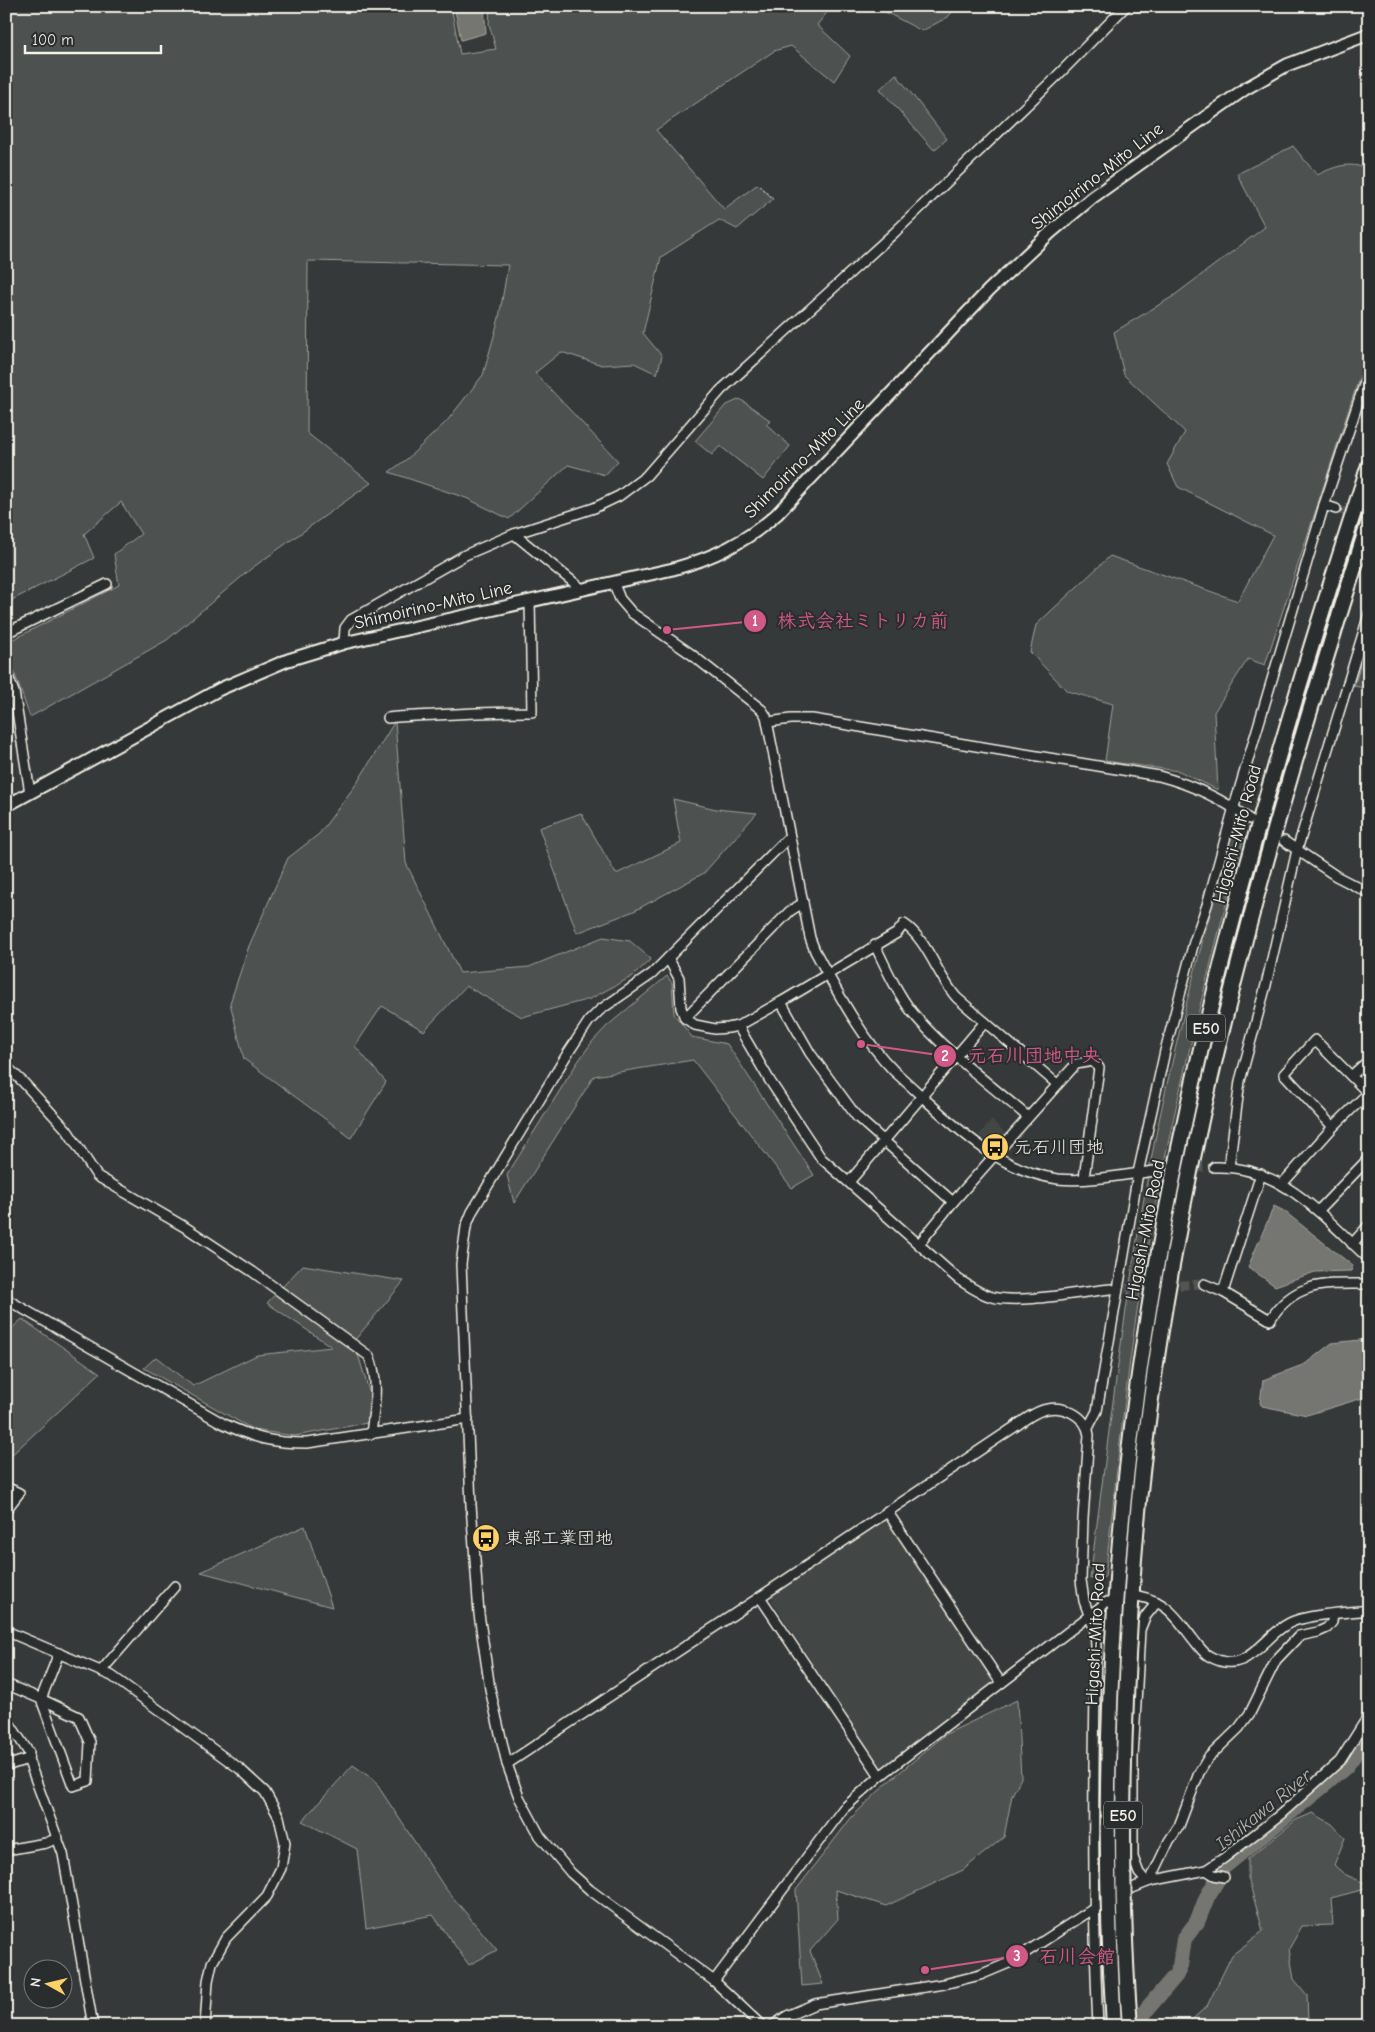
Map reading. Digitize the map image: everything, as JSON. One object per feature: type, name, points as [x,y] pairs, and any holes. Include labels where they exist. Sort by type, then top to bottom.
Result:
[{"type":"highway","name":"Higashi-Mito Road","points":[[1114,2026],[1108,1822],[1111,1604],[1142,1356],[1163,1232],[1201,1049],[1230,931],[1277,759],[1369,466]]},
{"type":"highway","name":"Higashi-Mito Road","points":[[1130,2026],[1126,1954],[1123,1822],[1125,1708],[1135,1600],[1143,1466],[1156,1368],[1194,1157],[1245,936],[1297,754],[1369,521]]},
{"type":"main road","name":"Shimoirino-Mito Line","points":[[6,806],[220,689],[288,660],[344,643],[614,584],[707,559],[751,535],[778,514],[1002,278],[1051,232],[1093,197],[1244,89],[1302,59],[1369,34]]},
{"type":"street","points":[[344,643],[345,628],[351,620],[465,555],[514,534],[602,504],[620,496],[646,476],[721,390],[902,226],[1050,83],[1126,6]]},
{"type":"street","points":[[1088,1428],[1097,1411],[1138,1173],[1167,1042],[1194,942],[1207,905],[1234,807],[1324,505],[1369,370]]},
{"type":"street","points":[[1324,505],[1336,509]]},
{"type":"street","points":[[514,534],[583,590]]},
{"type":"street","points":[[6,633],[107,584]]},
{"type":"street","points":[[614,584],[624,606],[692,654],[762,710],[768,722],[810,938],[827,973],[865,1039],[894,1072],[968,1137],[995,1157],[1034,1174],[1059,1179],[1154,1171]]},
{"type":"street","points":[[388,718],[481,711],[532,712],[530,601]]},
{"type":"street","points":[[1229,1167],[1240,1081],[1266,985],[1297,850],[1369,614]]},
{"type":"street","points":[[6,671],[30,793]]},
{"type":"street","points":[[768,722],[812,719],[1160,776],[1195,786],[1234,807],[1249,819]]},
{"type":"street","points":[[762,2026],[714,1980],[590,1890],[570,1873],[556,1857],[530,1819],[519,1797],[508,1764],[490,1690],[483,1650],[471,1505],[461,1264],[462,1246],[469,1220],[579,1035],[600,1010],[644,980],[668,958],[790,837]]},
{"type":"street","points":[[1284,840],[1336,876],[1369,893]]},
{"type":"street","points":[[686,1018],[790,911],[803,903]]},
{"type":"street","points":[[668,958],[678,978],[681,1008],[686,1018],[695,1025],[715,1029],[738,1026],[897,933],[904,924],[914,930],[947,986],[985,1022],[1058,1084]]},
{"type":"street","points":[[875,946],[911,1011],[926,1028],[1028,1117]]},
{"type":"street","points":[[781,1002],[810,1053],[857,1117],[953,1202]]},
{"type":"street","points":[[849,1182],[924,1097],[985,1022]]},
{"type":"street","points":[[738,1026],[770,1081],[821,1158],[958,1279],[978,1292],[990,1297],[1029,1298],[1111,1289]]},
{"type":"street","points":[[1283,1183],[1333,1127],[1368,1094],[1315,1040],[1284,1074],[1333,1127]]},
{"type":"street","points":[[1351,1076],[1369,1060]]},
{"type":"street","points":[[919,1244],[953,1202],[1076,1064],[1093,1061],[1099,1068],[1084,1178]]},
{"type":"street","points":[[6,1066],[67,1130],[97,1176],[188,1229],[253,1272],[369,1356],[375,1369],[371,1434]]},
{"type":"street","points":[[1318,1211],[1369,1158]]},
{"type":"street","points":[[1214,1167],[1229,1167],[1261,1174],[1283,1183],[1318,1211],[1369,1259]]},
{"type":"street","points":[[1222,1292],[1261,1174]]},
{"type":"street","points":[[1352,1244],[1369,1225]]},
{"type":"street","points":[[1204,1284],[1222,1292],[1270,1320],[1278,1307],[1292,1295],[1320,1285],[1369,1284]]},
{"type":"street","points":[[6,1299],[222,1423],[252,1437],[291,1443],[307,1443],[468,1419]]},
{"type":"street","points":[[508,1764],[1016,1426],[1043,1410],[1056,1409],[1071,1412],[1081,1419],[1088,1428],[1090,1435],[1083,1518],[1081,1580],[1082,1592],[1095,1631],[1096,1646],[1093,1909],[1098,2026]]},
{"type":"street","points":[[6,1487],[19,1493],[6,1510]]},
{"type":"street","points":[[887,1511],[1001,1683]]},
{"type":"street","points":[[102,1670],[175,1586]]},
{"type":"street","points":[[760,1597],[880,1776]]},
{"type":"street","points":[[1135,1600],[1157,1602],[1169,1608],[1200,1649],[1208,1656],[1220,1661],[1232,1662],[1242,1661],[1254,1654],[1285,1625],[1297,1620],[1369,1610]]},
{"type":"street","points":[[1149,1881],[1139,1873],[1133,1857],[1134,1758],[1140,1630],[1145,1617],[1157,1602]]},
{"type":"street","points":[[714,1980],[843,1809],[880,1776],[1089,1614],[1111,1604]]},
{"type":"street","points":[[1149,1881],[1179,1826],[1199,1773],[1208,1758],[1239,1728],[1250,1713],[1276,1660],[1299,1636],[1327,1628],[1332,1622],[1333,1614]]},
{"type":"street","points":[[6,1631],[102,1670],[240,1768],[265,1792],[279,1817],[285,1843],[280,1868],[267,1896],[226,1938],[212,1963],[208,1982],[205,2026]]},
{"type":"street","points":[[6,1684],[41,1699],[79,1717],[90,1742],[88,1781],[73,1786],[41,1699],[60,1653]]},
{"type":"street","points":[[772,2026],[788,2016],[815,2004],[944,1984],[980,1975],[1011,1962],[1093,1909],[1125,1891],[1149,1881],[1206,1870],[1281,1814],[1340,1761],[1369,1716]]},
{"type":"street","points":[[6,1726],[10,1724],[28,1753],[28,1759],[63,1854],[93,2026]]},
{"type":"street","points":[[6,1766],[28,1759]]},
{"type":"street","points":[[7,1847],[46,1843],[58,1838]]},
{"type":"street","points":[[1206,1870],[1219,1876]]},
{"type":"shaded area","points":[[6,6],[451,6],[460,54],[496,49],[489,24],[490,6],[832,6],[817,25],[850,56],[834,81],[791,46],[774,51],[656,130],[724,209],[758,184],[773,199],[737,229],[719,220],[661,257],[643,333],[662,356],[657,374],[634,363],[602,365],[561,352],[535,373],[618,461],[605,475],[568,465],[509,519],[466,498],[389,472],[407,459],[447,421],[483,375],[499,318],[508,265],[308,261],[307,433],[371,483],[252,568],[167,640],[30,717],[13,669],[6,657],[6,643],[119,585],[114,554],[141,534],[121,502],[84,534],[94,558],[6,603]]},
{"type":"shaded area","points":[[454,6],[484,6],[486,33],[461,40]]},
{"type":"shaded area","points":[[874,6],[957,6],[948,17],[922,31]]},
{"type":"shaded area","points":[[896,74],[947,139],[934,150],[880,89]]},
{"type":"shaded area","points":[[1293,146],[1317,175],[1336,167],[1348,165],[1355,165],[1369,170],[1369,348],[1265,665],[1248,659],[1214,712],[1218,790],[1179,771],[1105,761],[1113,704],[1067,691],[1030,652],[1036,625],[1110,556],[1238,601],[1273,535],[1178,487],[1167,464],[1185,432],[1124,375],[1114,332],[1172,297],[1265,227],[1237,174]]},
{"type":"shaded area","points":[[740,399],[771,421],[766,424],[790,446],[763,480],[720,446],[712,455],[695,441],[725,406]]},
{"type":"shaded area","points":[[1369,639],[1369,689],[1354,686]]},
{"type":"shaded area","points":[[395,721],[406,863],[460,973],[529,967],[603,937],[630,941],[651,959],[633,976],[590,999],[522,1017],[466,986],[424,1031],[382,1006],[355,1046],[386,1082],[351,1138],[244,1059],[230,1003],[249,946],[288,858],[319,834],[357,783]]},
{"type":"shaded area","points":[[673,799],[716,809],[757,813],[704,873],[634,911],[577,933],[539,828],[581,813],[616,874],[681,843]]},
{"type":"shaded area","points":[[1233,828],[1244,836],[1173,1119],[1140,1291],[1125,1398],[1105,1577],[1090,1579],[1109,1427],[1148,1175],[1176,1044]]},
{"type":"shaded area","points":[[667,976],[672,983],[674,1014],[692,1037],[727,1044],[814,1175],[792,1188],[693,1060],[594,1076],[514,1203],[507,1175],[577,1063],[592,1042],[607,1026]]},
{"type":"shaded area","points":[[992,1120],[1008,1136],[997,1148],[979,1135]]},
{"type":"shaded area","points":[[1274,1206],[1284,1211],[1353,1266],[1351,1271],[1315,1272],[1275,1286],[1248,1267]]},
{"type":"shaded area","points":[[303,1265],[404,1281],[354,1341],[378,1421],[295,1436],[254,1430],[144,1368],[156,1357],[193,1386],[257,1355],[332,1347],[267,1303]]},
{"type":"shaded area","points":[[22,1319],[100,1373],[6,1460],[6,1334]]},
{"type":"shaded area","points":[[1369,1339],[1369,1396],[1307,1415],[1262,1406],[1260,1403],[1263,1380],[1305,1364],[1332,1343]]},
{"type":"shaded area","points":[[881,1522],[888,1523],[992,1675],[991,1684],[887,1765],[879,1766],[772,1601],[773,1594]]},
{"type":"shaded area","points":[[305,1526],[332,1607],[201,1572]]},
{"type":"shaded area","points":[[1017,1700],[1021,1778],[1012,1795],[1004,1837],[963,1870],[886,1906],[836,1890],[838,1919],[810,1951],[823,1984],[802,1986],[796,1890],[851,1818],[888,1782],[946,1734]]},
{"type":"shaded area","points":[[353,1765],[374,1780],[445,1888],[497,1950],[469,1965],[433,1915],[366,1928],[357,1849],[302,1821]]},
{"type":"shaded area","points":[[1313,1813],[1332,1824],[1345,1838],[1334,1865],[1344,1874],[1369,1885],[1369,1888],[1331,1898],[1333,1925],[1302,1926],[1289,1949],[1294,1979],[1307,1995],[1308,2022],[1312,2026],[1185,2026],[1207,2006],[1232,1955],[1263,1931],[1248,1878],[1248,1859],[1296,1820]]},
{"type":"waterway","name":"Ishikawa River","points":[[1137,2026],[1147,2009],[1176,1975],[1180,1966],[1184,1939],[1197,1922],[1221,1869],[1346,1766],[1369,1734]]},
{"type":"tunnel","points":[[1336,509],[1369,520]]},
{"type":"tunnel","points":[[1154,1171],[1214,1167]]},
{"type":"tunnel","points":[[1112,1289],[1204,1284]]},
{"type":"place","name":"株式会社ミトリカ前","points":[[667,630]]},
{"type":"place","name":"元石川団地中央","points":[[861,1044]]},
{"type":"place","name":"元石川団地","points":[[995,1147]]},
{"type":"place","name":"東部工業団地","points":[[486,1538]]},
{"type":"place","name":"石川会館","points":[[925,1970]]}]
